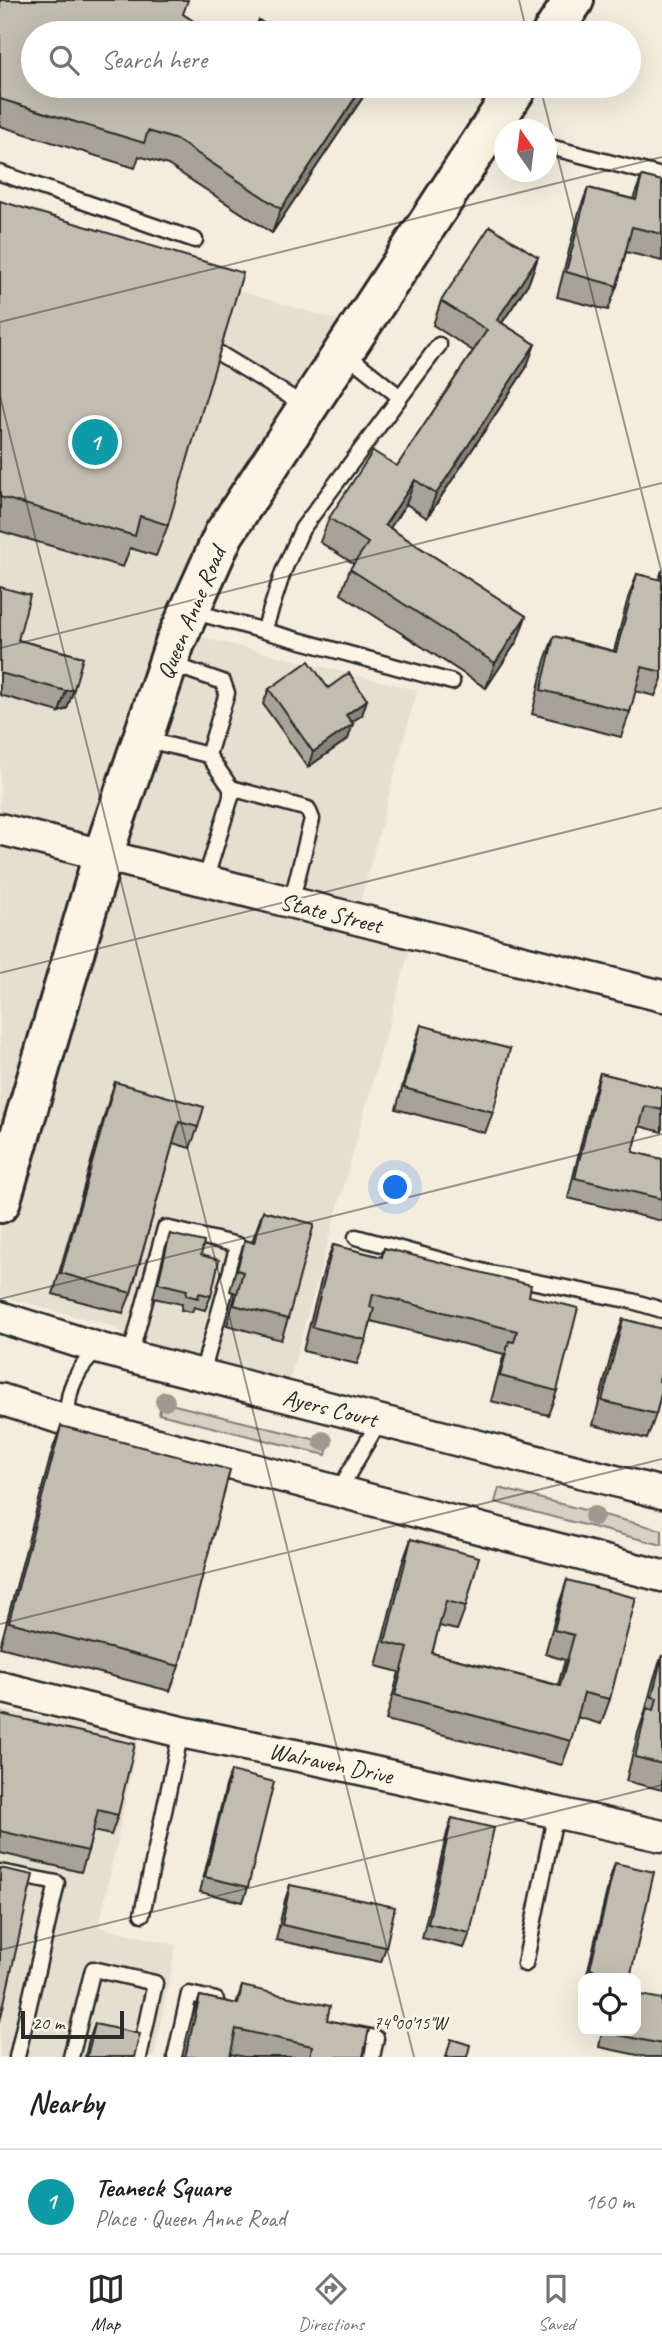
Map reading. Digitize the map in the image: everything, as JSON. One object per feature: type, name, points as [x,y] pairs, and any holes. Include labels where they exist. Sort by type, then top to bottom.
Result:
[{"type":"street","points":[[560,21],[574,0]]},
{"type":"street","name":"Queen Anne Road","points":[[503,119],[513,98]]},
{"type":"street","name":"Queen Anne Road","points":[[0,1203],[103,855],[168,663],[224,534],[344,352],[494,137]]},
{"type":"street","name":"State Street","points":[[0,829],[662,996]]},
{"type":"street","name":"Ayers Court","points":[[0,1317],[101,1349],[662,1493]]},
{"type":"street","points":[[0,1399],[338,1492],[662,1576]]},
{"type":"street","name":"Walraven Drive","points":[[0,1687],[181,1732],[324,1760],[662,1836]]},
{"type":"lane","points":[[557,149],[662,176]]},
{"type":"lane","points":[[0,173],[195,240]]},
{"type":"lane","points":[[264,631],[283,572],[302,529],[439,345]]},
{"type":"lane","points":[[217,352],[308,407]]},
{"type":"lane","points":[[344,352],[400,397]]},
{"type":"lane","points":[[190,611],[452,682]]},
{"type":"lane","points":[[168,663],[223,682],[227,693],[208,755]]},
{"type":"lane","points":[[142,739],[208,755],[231,788],[231,797],[205,881]]},
{"type":"lane","points":[[231,788],[308,809],[312,819],[291,903]]},
{"type":"lane","points":[[130,1356],[165,1228],[238,1245],[202,1374]]},
{"type":"lane","points":[[356,1237],[485,1272],[632,1301],[662,1310]]},
{"type":"lane","points":[[69,1420],[68,1400],[76,1376],[87,1360],[101,1349]]},
{"type":"lane","points":[[338,1492],[380,1420]]},
{"type":"lane","points":[[142,1914],[181,1732]]},
{"type":"lane","points":[[525,1964],[556,1812]]},
{"type":"lane","points":[[0,1872],[57,1884],[17,2057]]},
{"type":"lane","points":[[71,2057],[93,1969],[155,1983],[139,2057]]},
{"type":"lane","points":[[175,2057],[189,1994],[229,2003]]},
{"type":"lane","points":[[336,2029],[376,2038],[372,2057]]},
{"type":"shaded area","points":[[0,220],[361,327],[181,632],[417,690],[356,919],[414,934],[285,1396],[130,1356],[124,1334],[112,1326],[0,1296]]},
{"type":"shaded area","points":[[162,1402],[329,1443],[326,1455],[159,1414]]},
{"type":"shaded area","points":[[499,1488],[662,1530],[662,1545],[495,1502]]},
{"type":"shaded area","points":[[0,1710],[139,1736],[99,1927],[176,1945],[154,2057],[0,2057]]},
{"type":"building","points":[[0,0],[188,0],[183,14],[194,21],[21,21],[21,98],[355,98],[281,209],[177,140],[148,131],[144,143],[0,99]]},
{"type":"building","points":[[642,176],[662,181],[662,234],[632,227],[617,286],[566,272],[588,188],[636,200]]},
{"type":"building","points":[[0,201],[243,273],[168,525],[140,516],[135,536],[0,497]]},
{"type":"building","points":[[490,226],[538,257],[497,320],[535,344],[436,494],[415,480],[385,525],[526,616],[495,663],[350,569],[368,543],[329,518],[373,451],[397,466],[487,330],[441,301]]},
{"type":"building","points":[[637,574],[662,580],[662,672],[642,667],[630,712],[541,690],[554,636],[616,652]]},
{"type":"building","points":[[0,587],[30,595],[18,640],[83,657],[74,689],[66,691],[0,673]]},
{"type":"building","points":[[309,661],[328,688],[349,673],[367,700],[346,715],[353,724],[313,752],[269,689]]},
{"type":"building","points":[[421,1025],[510,1049],[493,1112],[404,1088]]},
{"type":"building","points":[[600,1073],[662,1088],[662,1110],[645,1106],[633,1152],[662,1159],[662,1199],[575,1178]]},
{"type":"building","points":[[115,1082],[204,1107],[198,1127],[179,1122],[131,1293],[61,1273]]},
{"type":"building","points":[[263,1211],[314,1224],[288,1319],[234,1305],[243,1272],[237,1270],[245,1240],[254,1243]]},
{"type":"building","points":[[170,1234],[204,1242],[201,1255],[219,1260],[211,1296],[199,1293],[198,1298],[186,1295],[187,1290],[158,1283]]},
{"type":"building","points":[[333,1245],[382,1257],[384,1248],[531,1285],[529,1296],[578,1308],[557,1391],[500,1376],[509,1341],[514,1342],[517,1331],[373,1294],[370,1307],[374,1308],[366,1340],[312,1327]]},
{"type":"building","points":[[623,1319],[662,1329],[662,1370],[659,1381],[662,1382],[662,1390],[656,1414],[602,1401]]},
{"type":"building","points":[[61,1426],[230,1470],[179,1666],[9,1622]]},
{"type":"building","points":[[411,1539],[479,1557],[466,1606],[446,1601],[432,1653],[560,1686],[574,1635],[554,1630],[567,1580],[636,1598],[610,1699],[584,1693],[571,1741],[395,1695],[408,1648],[385,1642]]},
{"type":"building","points":[[662,1656],[662,1764],[635,1757],[647,1708],[654,1710],[657,1698],[652,1697]]},
{"type":"building","points":[[0,1714],[135,1744],[118,1815],[98,1810],[88,1851],[0,1831]]},
{"type":"building","points":[[231,1771],[274,1782],[248,1887],[205,1877]]},
{"type":"building","points":[[452,1818],[494,1828],[470,1933],[428,1924]]},
{"type":"building","points":[[615,1863],[654,1872],[631,1973],[608,1973],[590,1969]]},
{"type":"building","points":[[0,1868],[33,1875],[0,2021]]},
{"type":"building","points":[[290,1885],[395,1907],[386,1947],[282,1925]]},
{"type":"building","points":[[242,1986],[330,2006],[327,2020],[369,2029],[363,2057],[310,2057],[312,2046],[236,2029],[230,2057],[185,2057],[200,1996],[238,2004]]},
{"type":"building","points":[[641,1995],[662,1999],[662,2044],[623,2036],[641,2036]]},
{"type":"building","points":[[95,2024],[140,2034],[134,2057],[87,2057]]},
{"type":"building","points":[[451,2039],[470,2045],[467,2057],[446,2057]]},
{"type":"place","name":"Teaneck Square","points":[[95,442]]}]
